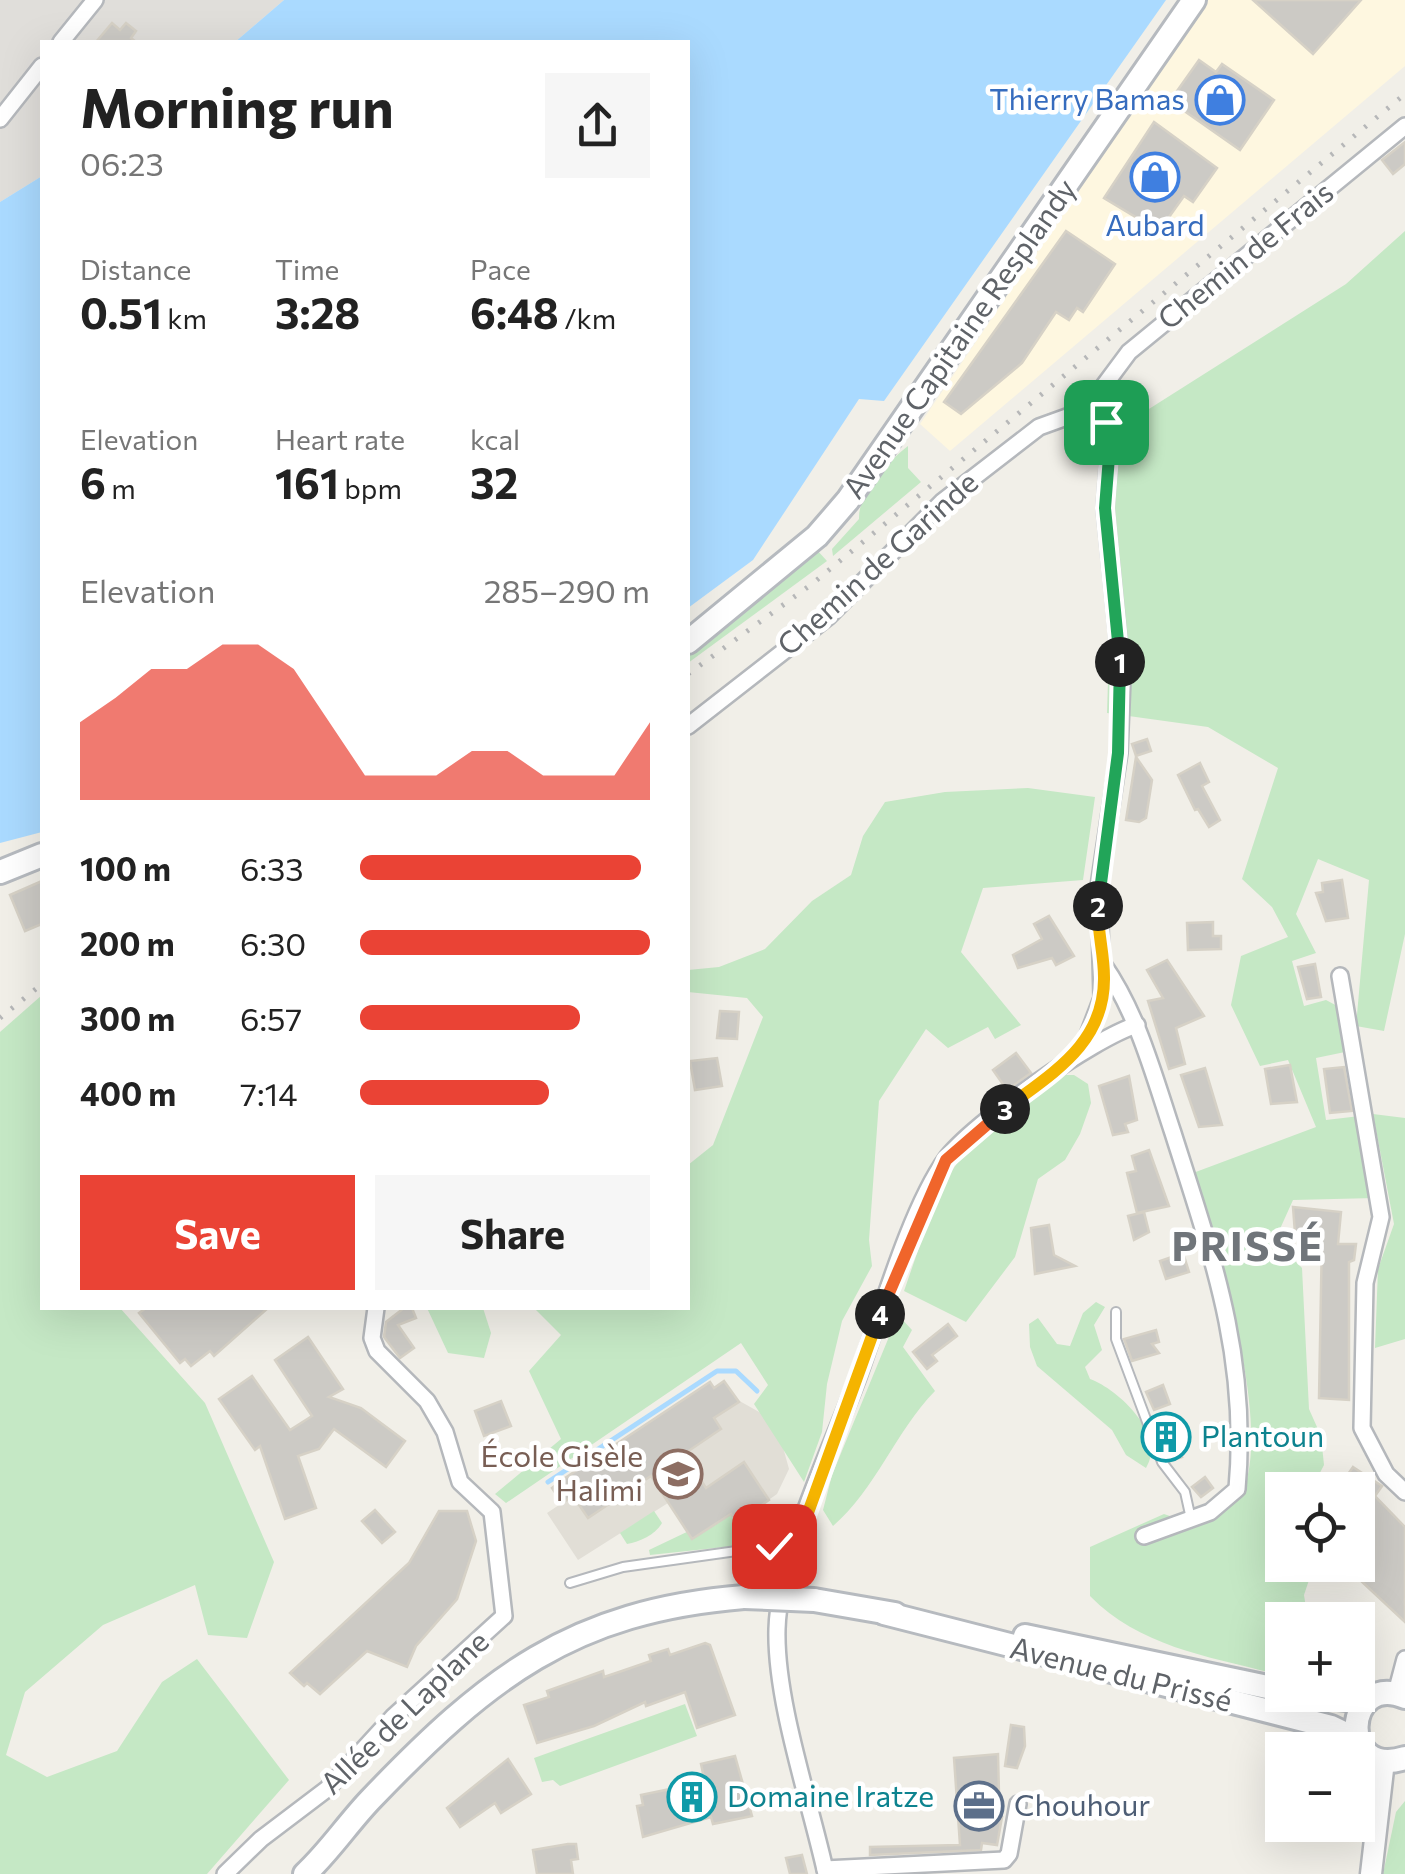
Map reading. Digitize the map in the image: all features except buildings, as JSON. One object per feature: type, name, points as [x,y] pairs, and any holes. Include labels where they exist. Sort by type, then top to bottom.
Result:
[{"type":"main road","name":"Avenue Capitaine Resplandy","points":[[690,640],[817,536],[848,500],[1194,0]]},
{"type":"main road","points":[[0,872],[40,856]]},
{"type":"main road","name":"Avenue du Prissé","points":[[309,1872],[428,1742],[523,1662],[619,1620],[702,1601],[744,1597],[814,1600],[956,1622],[1265,1686]]},
{"type":"main road","name":"Avenue du Prissé","points":[[884,1612],[1341,1732]]},
{"type":"main road","points":[[1375,1700],[1401,1695]]},
{"type":"street","points":[[63,40],[95,0]]},
{"type":"street","points":[[0,119],[40,69]]},
{"type":"street","name":"Chemin de Frais","points":[[1076,414],[1084,396],[1097,395],[1128,352],[1405,126]]},
{"type":"street","points":[[1097,395],[1109,409],[1101,426]]},
{"type":"street","points":[[1076,414],[1088,428],[1101,426]]},
{"type":"street","name":"Chemin de Garinde","points":[[690,724],[843,604],[900,540],[942,502],[1039,427],[1076,414]]},
{"type":"street","points":[[1082,1050],[1102,998],[1099,886],[1118,753],[1122,680],[1105,508],[1110,444],[1101,426]]},
{"type":"street","points":[[1103,964],[1136,1025],[1211,1252],[1234,1340],[1242,1437],[1237,1490],[1210,1512],[1144,1536]]},
{"type":"street","points":[[1340,976],[1381,1217],[1365,1283],[1362,1428],[1386,1474],[1405,1492]]},
{"type":"street","points":[[1018,1804],[1009,1854],[1004,1860],[826,1871],[778,1652],[777,1624],[797,1543],[900,1259],[946,1160],[962,1141],[1082,1050],[1113,1032],[1136,1025]]},
{"type":"street","name":"Allée de Laplane","points":[[226,1874],[261,1840],[328,1789],[393,1717],[504,1616],[492,1512],[460,1482],[446,1432],[427,1401],[377,1352],[372,1338],[376,1310]]},
{"type":"street","points":[[1401,1695],[1405,1659]]},
{"type":"street","points":[[1371,1874],[1395,1759]]},
{"type":"lane","points":[[1116,1312],[1116,1339],[1162,1462],[1185,1492],[1191,1519]]},
{"type":"lane","points":[[570,1582],[623,1567],[797,1543]]},
{"type":"shaded area","points":[[0,0],[284,0],[237,40],[40,40],[40,177],[0,202]]},
{"type":"shaded area","points":[[1208,0],[1405,0],[1405,66],[950,451],[920,424]]},
{"type":"shaded area","name":"École Gisèle Halimi","points":[[724,1381],[736,1399],[766,1416],[781,1440],[789,1469],[777,1494],[741,1519],[692,1539],[668,1503],[578,1560],[547,1513],[562,1503],[562,1480],[612,1447],[621,1461],[635,1452],[625,1438],[659,1415],[668,1430],[677,1424],[668,1410],[710,1382],[714,1387]]},
{"type":"green space","points":[[1405,231],[1405,934],[1384,1031],[1356,1026],[1369,880],[1318,859],[1296,914],[1316,953],[1292,961],[1304,1006],[1326,1000],[1341,1008],[1345,1052],[1316,1058],[1326,1120],[1360,1116],[1375,1198],[1293,1200],[1275,1240],[1302,1268],[1309,1409],[1321,1436],[1324,1465],[1320,1472],[1265,1472],[1265,1582],[1308,1582],[1305,1602],[1265,1602],[1265,1671],[1152,1638],[1109,1613],[1090,1596],[1090,1547],[1164,1514],[1196,1525],[1230,1507],[1241,1496],[1251,1457],[1246,1376],[1226,1286],[1193,1173],[1316,1127],[1288,1060],[1260,1066],[1231,1005],[1241,956],[1288,937],[1272,907],[1242,879],[1278,768],[1208,727],[1107,713],[1115,460],[1141,414],[1346,284]]},
{"type":"green space","points":[[908,446],[908,468],[921,482],[833,556],[832,549],[859,519],[869,488]]},
{"type":"green space","points":[[816,549],[827,561],[690,662],[690,649]]},
{"type":"green space","points":[[1028,788],[1095,797],[1083,880],[983,888],[961,952],[1021,1025],[995,1039],[988,1027],[948,1048],[926,1029],[879,1101],[869,1240],[872,1266],[842,1321],[827,1384],[822,1432],[804,1482],[754,1404],[768,1385],[741,1343],[506,1503],[495,1494],[561,1439],[529,1371],[561,1335],[536,1310],[690,1310],[690,1163],[713,1145],[763,1017],[747,998],[690,992],[690,970],[719,967],[765,949],[812,901],[851,875],[863,836],[885,802],[945,792]]},
{"type":"green space","points":[[40,997],[40,1310],[122,1310],[205,1403],[274,1562],[247,1638],[208,1635],[195,1585],[103,1625],[25,1692],[6,1755],[47,1777],[117,1751],[162,1682],[197,1659],[289,1780],[207,1874],[0,1874],[0,1032]]},
{"type":"green space","points":[[1061,1075],[1074,1075],[1088,1084],[1091,1103],[1065,1160],[1038,1179],[1015,1257],[966,1322],[904,1291],[940,1187],[961,1158]]},
{"type":"green space","points":[[1373,1114],[1405,1118],[1405,1339],[1375,1348],[1378,1269],[1394,1224]]},
{"type":"green space","points":[[1096,1302],[1105,1307],[1094,1325],[1102,1350],[1085,1367],[1090,1379],[1114,1392],[1145,1428],[1151,1455],[1146,1468],[1126,1455],[1112,1430],[1037,1366],[1030,1347],[1029,1324],[1038,1318],[1057,1344],[1070,1346],[1083,1313]]},
{"type":"green space","points":[[428,1310],[484,1310],[491,1333],[484,1358],[448,1353]]},
{"type":"green space","points":[[898,1315],[912,1330],[903,1347],[935,1391],[861,1495],[833,1526],[823,1510],[832,1475]]},
{"type":"green space","points":[[735,1509],[747,1526],[743,1529],[747,1535],[751,1533],[756,1539],[766,1532],[762,1543],[650,1555],[649,1550]]},
{"type":"green space","points":[[654,1511],[662,1523],[659,1527],[647,1537],[627,1544],[620,1533]]},
{"type":"green space","points":[[685,1704],[697,1736],[560,1786],[553,1780],[542,1782],[534,1758]]},
{"type":"green space","points":[[1405,1801],[1405,1874],[1383,1874],[1396,1812]]},
{"type":"water","points":[[284,0],[1166,0],[884,401],[859,399],[753,560],[690,607],[690,40],[237,40]]},
{"type":"water","points":[[40,177],[40,833],[0,843],[0,202]]},
{"type":"waterway","points":[[548,1482],[717,1371],[736,1371],[757,1391]]},
{"type":"railway","points":[[690,673],[812,584],[1405,94]]},
{"type":"railway","points":[[0,1018],[40,986]]},
{"type":"place","name":"Thierry Bamas","points":[[1220,100]]},
{"type":"place","name":"Aubard","points":[[1155,177]]},
{"type":"place","name":"Plantoun","points":[[1166,1437]]},
{"type":"place","name":"École Gisèle Halimi","points":[[678,1474]]},
{"type":"place","name":"Domaine Iratze","points":[[692,1797]]},
{"type":"place","name":"Chouhour","points":[[979,1806]]},
{"type":"district","name":"PRISSÉ","points":[[1248,1247]]},
{"type":"route","points":[[774,1546],[797,1543],[900,1259],[946,1160],[962,1141],[1082,1050],[1096,1022],[1104,978],[1099,886],[1118,753],[1122,680],[1109,576],[1105,508],[1110,444],[1101,426],[1106,422]]}]
